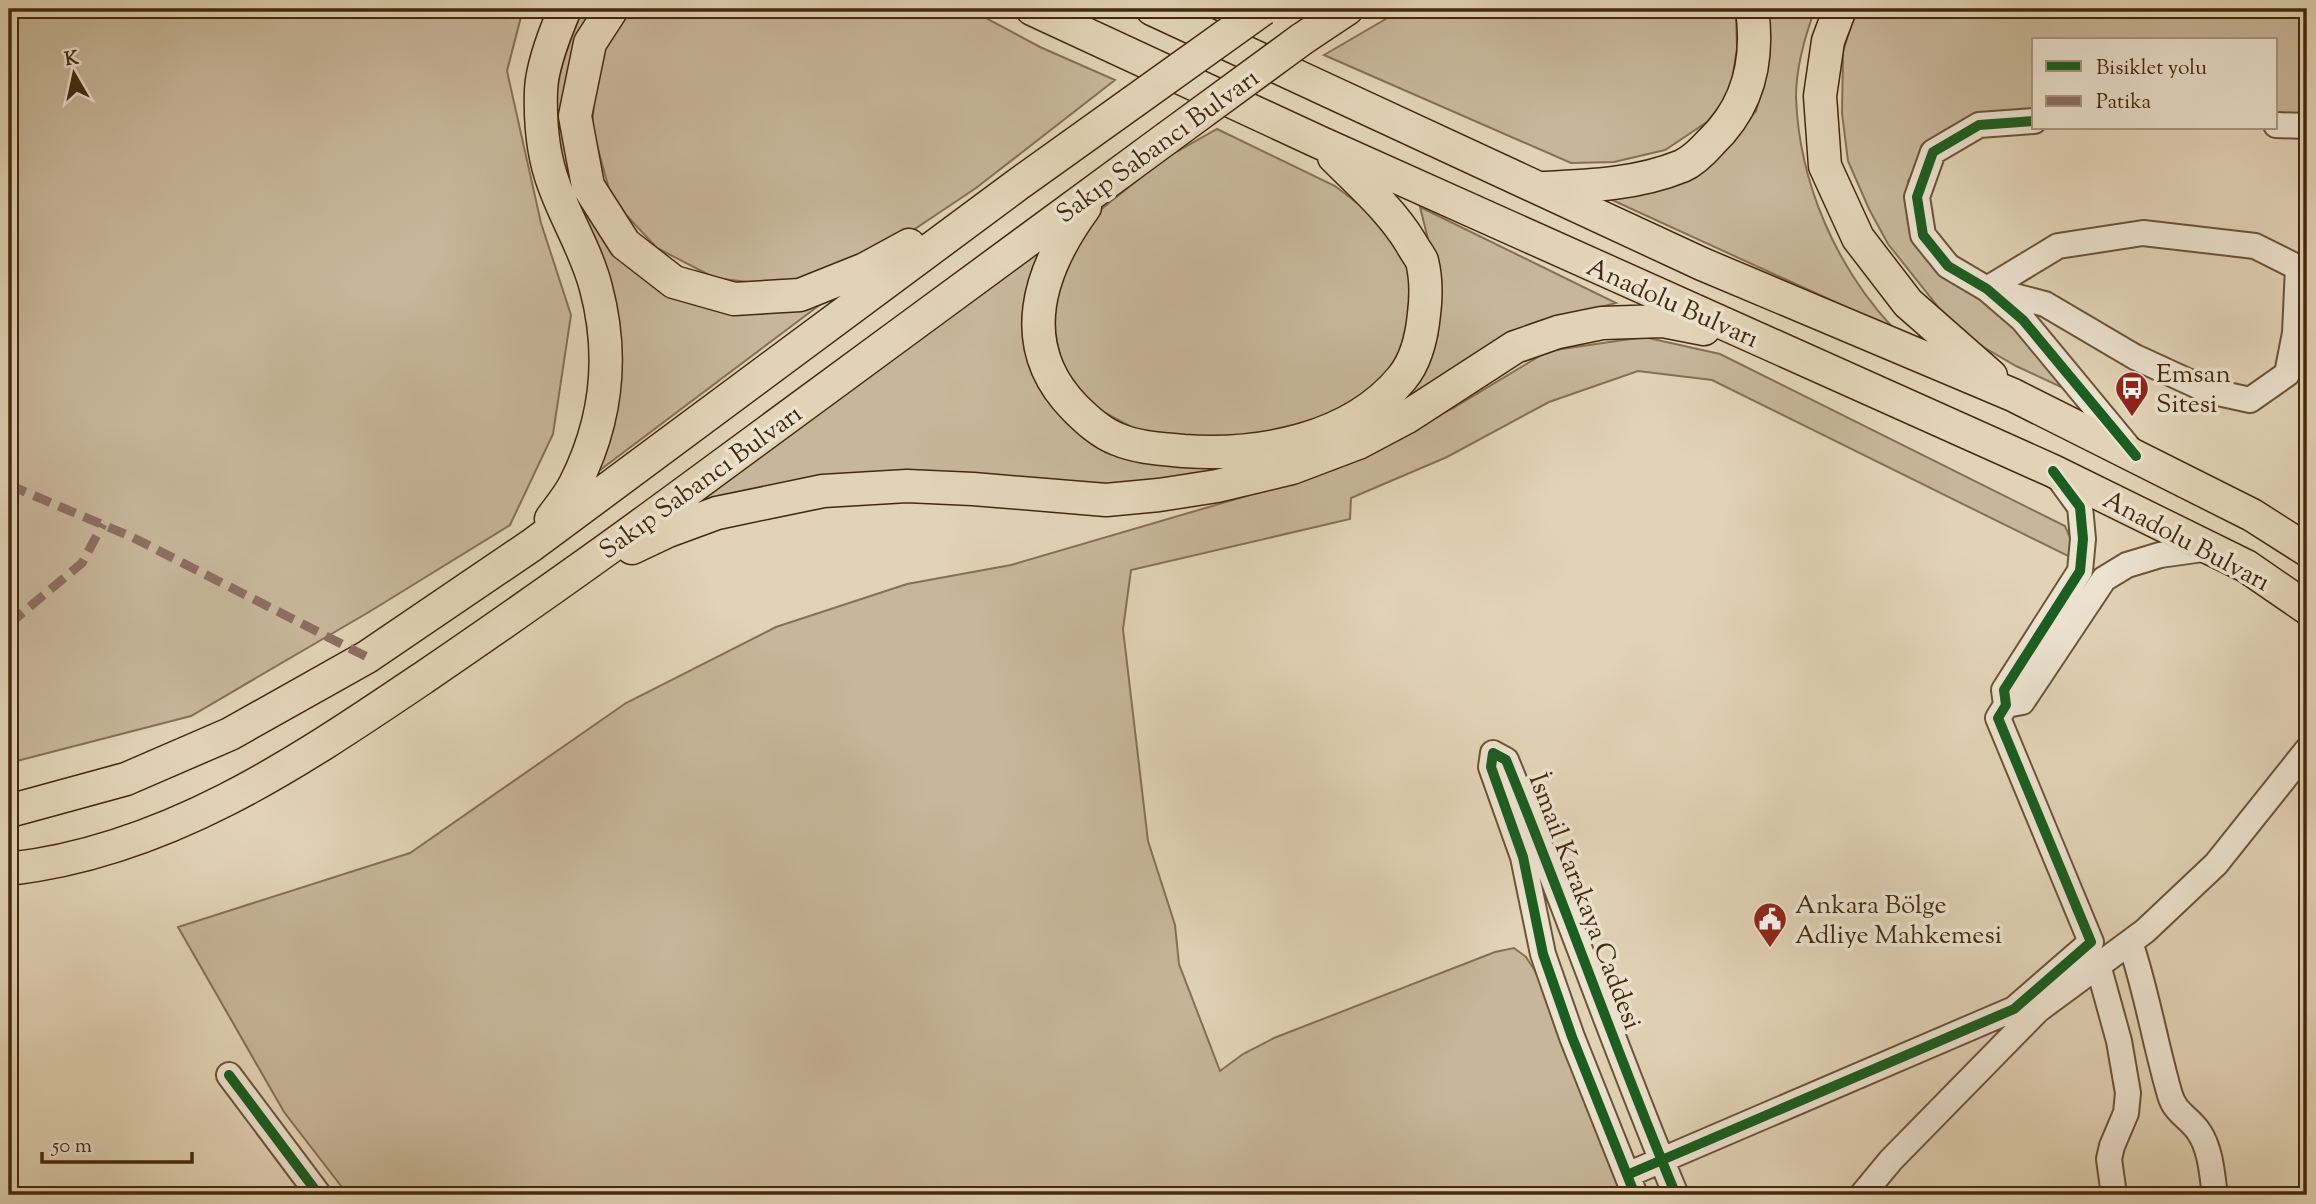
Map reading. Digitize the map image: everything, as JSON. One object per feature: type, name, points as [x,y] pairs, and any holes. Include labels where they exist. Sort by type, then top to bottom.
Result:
[{"type":"main road","points":[[531,545],[574,486],[595,438],[604,397],[607,338],[596,286],[553,184],[544,145],[541,88],[556,30],[565,9]]},
{"type":"main road","points":[[612,9],[590,43],[575,116],[588,186],[625,244],[674,282],[734,299],[800,296],[864,269],[1017,185]]},
{"type":"main road","name":"Anadolu Bulvarı","points":[[1033,9],[1321,143],[2053,471],[2246,566],[2307,608]]},
{"type":"main road","name":"Anadolu Bulvarı","points":[[1152,9],[1702,264],[2013,395],[2252,515],[2307,550]]},
{"type":"main road","name":"Sakıp Sabancı Bulvarı","points":[[9,811],[126,779],[230,734],[367,657],[531,545],[1017,185],[1263,9]]},
{"type":"main road","name":"Sakıp Sabancı Bulvarı","points":[[9,869],[29,867],[127,843],[231,799],[324,745],[553,589],[1302,39],[1347,9]]},
{"type":"main road","points":[[1540,188],[1600,186],[1646,177],[1684,165],[1701,153],[1734,115],[1748,87],[1755,37],[1752,9]]},
{"type":"main road","points":[[1840,9],[1828,41],[1820,96],[1825,166],[1858,238],[1908,303],[2013,395]]},
{"type":"main road","points":[[1099,188],[1070,228],[1052,259],[1041,294],[1039,339],[1053,381],[1066,399],[1097,428],[1116,439],[1140,446],[1219,453],[1255,450],[1293,442],[1366,412],[1403,377],[1422,337],[1426,300],[1422,261],[1399,223],[1321,143]]},
{"type":"main road","points":[[553,589],[668,531],[717,513],[822,492],[907,486],[1106,500],[1206,488],[1292,468],[1358,443],[1407,417],[1515,347],[1558,332],[1602,323],[1663,321],[1758,339]]},
{"type":"street","points":[[2032,121],[1979,125],[1933,152],[1917,197],[1923,235],[1948,266],[1987,289],[2023,320],[2136,456]]},
{"type":"street","points":[[2278,125],[2307,125]]},
{"type":"street","points":[[2143,233],[2255,246],[2303,270],[2287,374],[2250,400],[2209,391],[2135,357],[2045,304],[1987,289],[2058,246],[2143,233]]},
{"type":"street","points":[[1631,1185],[1662,1161],[2014,1009],[2091,942],[1998,718],[2006,705],[2004,690],[2080,571],[2083,539],[2080,506],[2053,471]]},
{"type":"street","points":[[2006,705],[2022,702],[2104,579],[2127,565],[2160,555],[2210,548]]},
{"type":"street","points":[[1863,1195],[1891,1160],[2038,1010],[2145,931],[2216,864],[2307,750]]},
{"type":"street","name":"İsmail Karakaya Caddesi","points":[[1631,1185],[1572,1037],[1543,954],[1523,857],[1491,767],[1493,752],[1506,760],[1545,854],[1676,1195]]},
{"type":"street","points":[[2130,942],[2143,978],[2169,1093],[2179,1114],[2194,1126],[2204,1141],[2215,1195]]},
{"type":"street","points":[[2098,965],[2119,1041],[2128,1093],[2126,1113],[2109,1159],[2114,1195]]},
{"type":"street","points":[[229,1075],[318,1195]]},
{"type":"shaded area","points":[[9,9],[523,9],[507,71],[541,223],[571,315],[553,434],[510,525],[369,612],[191,716],[9,763]]},
{"type":"shaded area","points":[[579,9],[599,9],[579,168],[687,295],[825,301],[592,476],[610,420],[559,170],[554,81]]},
{"type":"shaded area","points":[[629,9],[969,9],[1040,47],[1115,80],[976,188],[873,257],[795,288],[715,278],[657,248],[612,200],[592,127],[598,57]]},
{"type":"shaded area","points":[[1403,9],[1734,9],[1737,48],[1730,93],[1707,122],[1665,150],[1614,162],[1571,163],[1324,55]]},
{"type":"shaded area","points":[[1760,9],[1815,9],[1802,52],[1796,86],[1804,161],[1824,222],[1838,251],[1873,305],[1894,329],[1612,200],[1673,184],[1729,142],[1756,111],[1767,72]]},
{"type":"shaded area","points":[[1856,9],[2307,9],[2307,114],[2278,114],[2278,38],[2032,38],[2032,118],[1930,147],[1908,181],[1907,218],[1926,256],[2036,345],[2061,387],[2016,366],[1973,341],[1939,308],[1888,244],[1848,161],[1842,113],[1843,52]]},
{"type":"shaded area","points":[[1217,129],[1335,186],[1396,233],[1419,296],[1405,347],[1376,389],[1329,419],[1270,436],[1150,437],[1094,407],[1063,370],[1053,323],[1058,274],[1099,211],[1164,159]]},
{"type":"shaded area","points":[[1420,207],[1616,303],[1533,325],[1484,350],[1336,440],[1174,484],[776,486],[683,506],[1048,237],[1027,305],[1082,428],[1247,464],[1413,382],[1438,335],[1436,271]]},
{"type":"shaded area","points":[[1644,337],[1720,354],[2065,526],[2072,542],[2072,558],[1712,380],[1638,371],[1549,402],[1447,457],[1351,498],[1350,519],[1131,570],[1123,629],[1148,841],[1175,925],[1179,964],[1220,1071],[1243,1054],[1274,1038],[1495,952],[1514,948],[1526,957],[1537,974],[1622,1195],[348,1195],[284,1112],[178,927],[410,853],[626,703],[776,627],[907,584],[1011,565],[1318,475],[1453,408],[1548,351]]},
{"type":"marked path","points":[[9,485],[132,537],[367,657]]},
{"type":"marked path","points":[[9,624],[82,563],[103,524]]},
{"type":"cycle path","points":[[2032,121],[1979,125],[1933,152],[1917,197],[1923,235],[1948,266],[1987,289],[2023,320],[2136,456]]},
{"type":"cycle path","points":[[1627,1175],[2014,1009],[2091,942],[1998,718],[2006,705],[2004,690],[2080,571],[2083,539],[2080,507],[2053,471]]},
{"type":"cycle path","points":[[1635,1195],[1572,1037],[1543,954],[1523,857],[1491,767],[1493,753],[1506,760],[1676,1195]]},
{"type":"cycle path","points":[[229,1075],[319,1195]]},
{"type":"place","name":"Emsan Sitesi","points":[[2132,418]]},
{"type":"place","name":"Ankara Bölge Adliye Mahkemesi","points":[[1770,949]]}]
